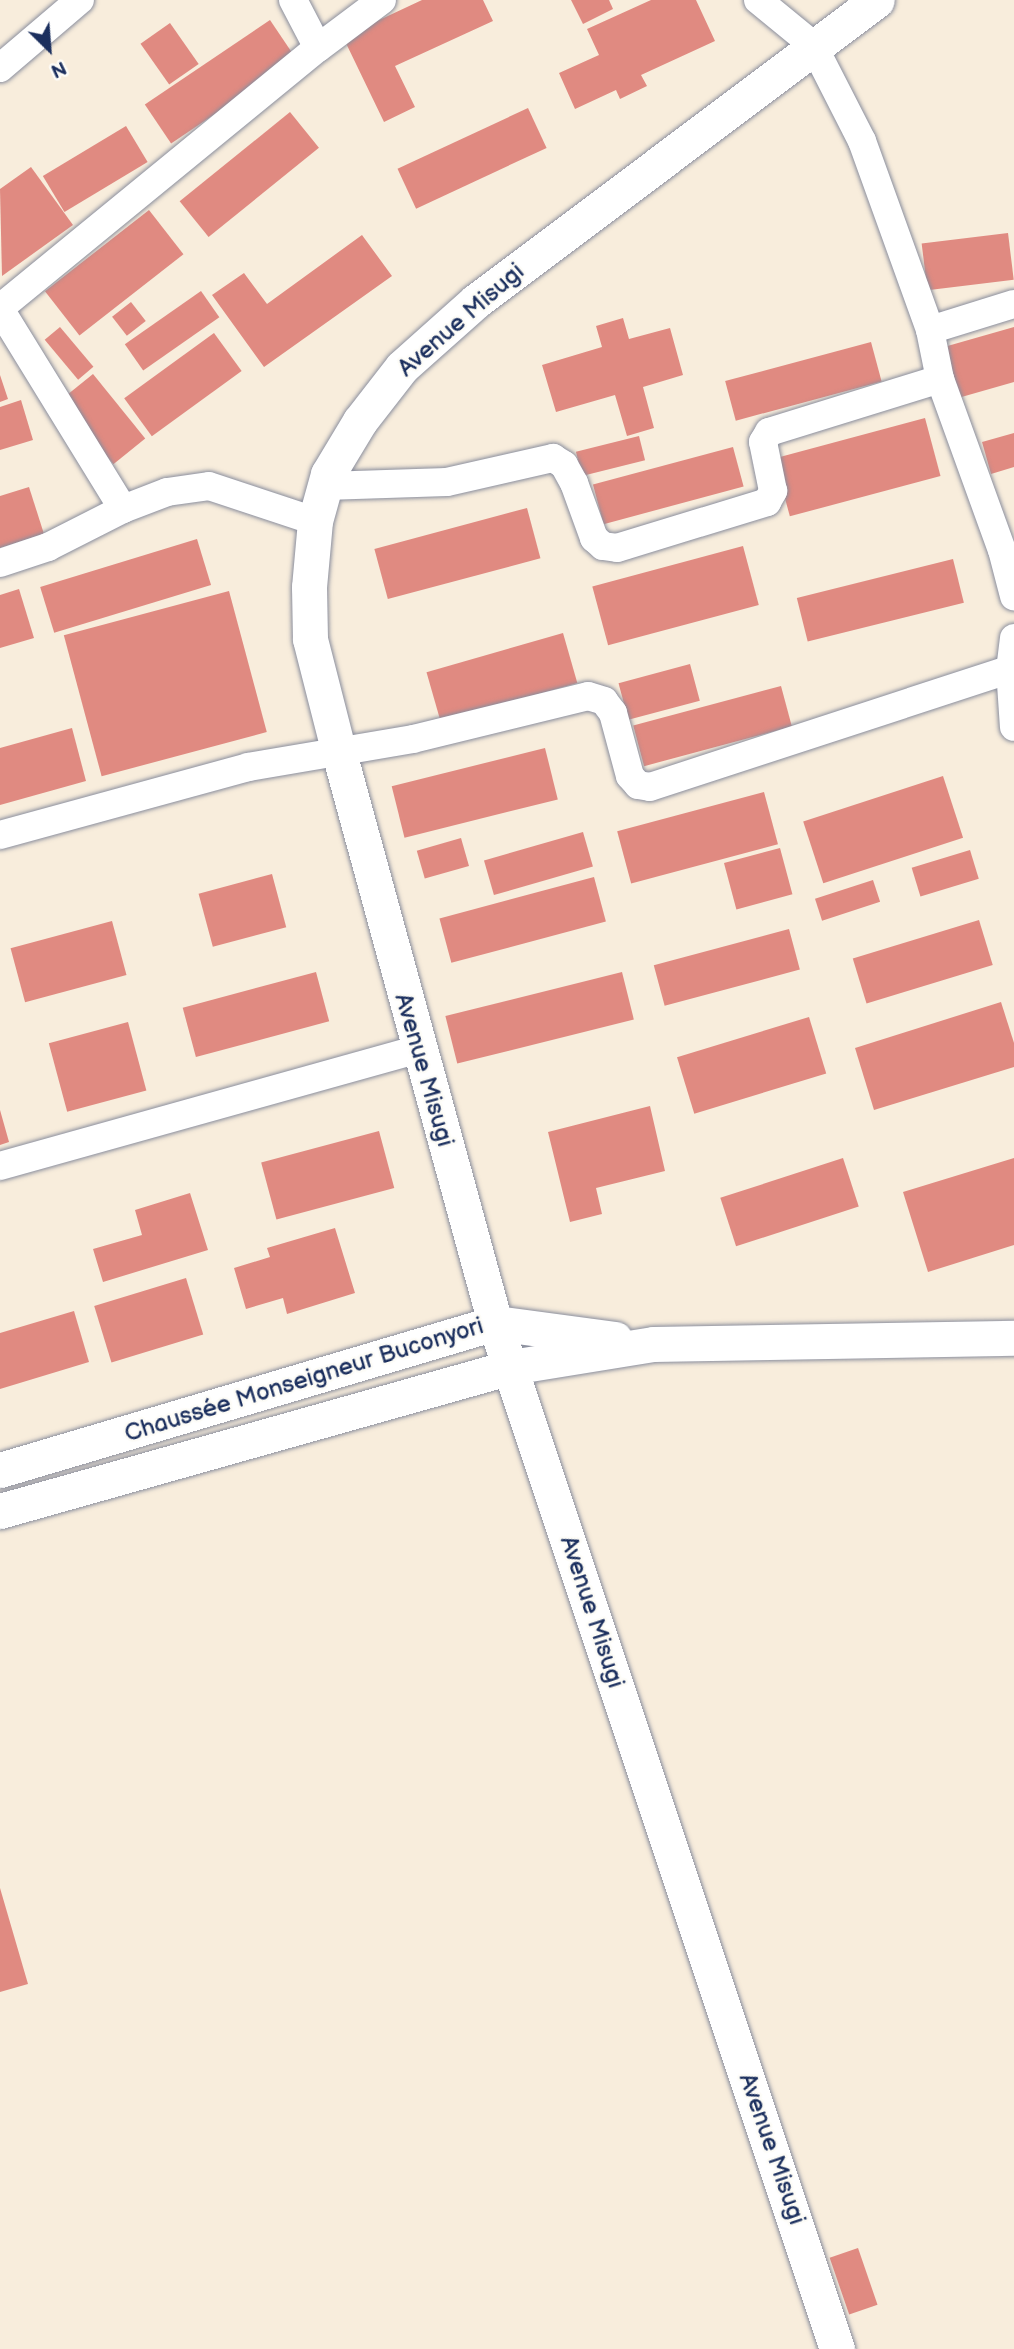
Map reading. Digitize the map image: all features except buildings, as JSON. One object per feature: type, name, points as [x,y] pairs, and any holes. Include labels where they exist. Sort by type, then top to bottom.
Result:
[{"type":"street","points":[[0,68],[80,0]]},
{"type":"street","points":[[293,0],[318,48]]},
{"type":"street","points":[[123,509],[0,308],[318,48],[382,0]]},
{"type":"street","points":[[758,0],[813,45],[862,141],[930,330],[940,379],[1008,548],[1014,596]]},
{"type":"street","name":"Avenue Misugi","points":[[837,2349],[495,1322],[418,1049],[310,639],[315,521],[325,486],[360,421],[411,359],[476,301],[813,45],[877,0]]},
{"type":"street","points":[[930,330],[1014,304]]},
{"type":"street","points":[[325,486],[447,482],[553,458],[564,465],[574,483],[594,538],[603,546],[617,548],[767,502],[773,491],[763,442],[769,432],[940,379]]},
{"type":"street","points":[[0,563],[48,547],[123,509],[167,492],[209,486],[315,521]]},
{"type":"street","points":[[1014,638],[1010,668],[1014,727]]},
{"type":"street","points":[[0,835],[248,767],[338,749],[413,739],[588,695],[604,701],[613,713],[630,776],[638,785],[650,787],[1010,668]]},
{"type":"street","points":[[0,1166],[418,1049]]},
{"type":"street","name":"Chaussée Monseigneur Buconyori","points":[[0,1470],[495,1322],[653,1345]]},
{"type":"street","name":"Chaussée Monseigneur Buconyori","points":[[0,1511],[511,1367],[653,1345],[1014,1338]]}]
